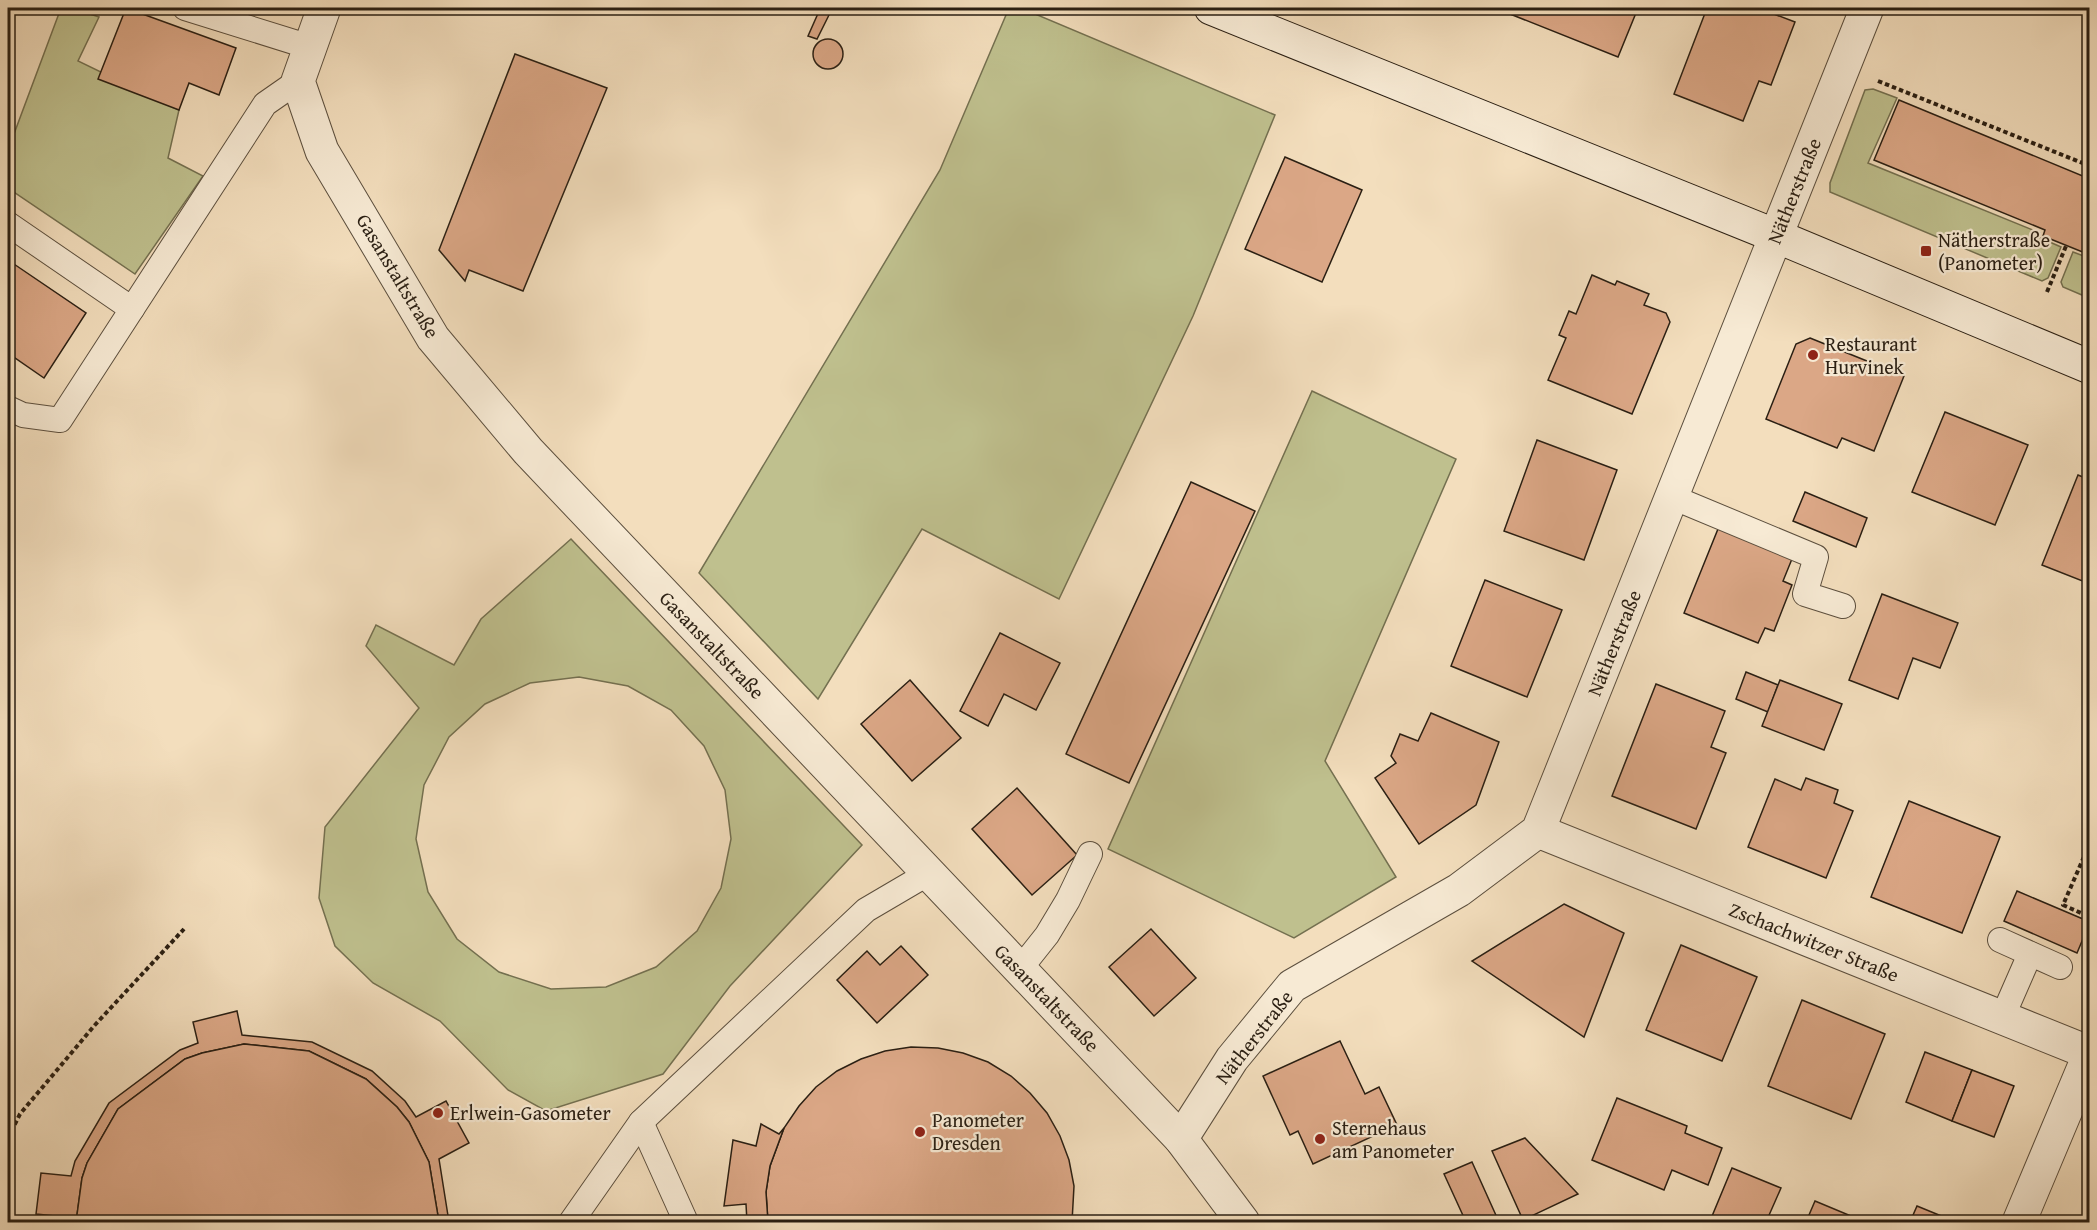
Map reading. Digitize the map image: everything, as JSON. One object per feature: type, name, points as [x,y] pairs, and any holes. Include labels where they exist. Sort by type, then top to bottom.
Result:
[{"type":"street","points":[[298,81],[324,8]]},
{"type":"street","points":[[1211,8],[1776,236],[2090,367]]},
{"type":"street","name":"Nätherstraße","points":[[1181,1140],[1232,1059],[1292,986],[1459,890],[1539,831],[1867,8]]},
{"type":"street","name":"Gasanstaltstraße","points":[[298,81],[322,151],[433,338],[528,451],[1181,1140],[1243,1222]]},
{"type":"street","name":"Zschachwitzer Straße","points":[[1539,831],[2090,1053]]},
{"type":"street","points":[[2019,1222],[2090,1053]]},
{"type":"lane","points":[[185,8],[310,48]]},
{"type":"lane","points":[[8,408],[23,415],[60,420],[265,104],[298,81]]},
{"type":"lane","points":[[8,224],[132,309]]},
{"type":"lane","points":[[1672,496],[1816,557],[1805,594],[1844,606]]},
{"type":"lane","points":[[1020,969],[1047,935],[1068,900],[1089,854]]},
{"type":"lane","points":[[571,1222],[641,1122],[866,910],[929,873]]},
{"type":"lane","points":[[2000,940],[2060,967]]},
{"type":"lane","points":[[2001,1018],[2030,954]]},
{"type":"lane","points":[[641,1122],[686,1222]]},
{"type":"path","points":[[1844,67],[2090,166]]},
{"type":"path","points":[[2047,292],[2066,246]]},
{"type":"path","points":[[2090,843],[2063,905],[2090,917]]},
{"type":"path","points":[[8,1138],[20,1114],[94,1026],[184,929]]},
{"type":"green space","points":[[61,8],[72,8],[99,17],[78,61],[179,110],[168,158],[203,176],[135,274],[8,188],[8,150]]},
{"type":"green space","points":[[1009,8],[1021,8],[1275,115],[1193,316],[1059,599],[922,529],[818,699],[699,573],[940,170]]},
{"type":"green space","points":[[1873,89],[1897,98],[1868,163],[2040,233],[2038,237],[2061,247],[2048,278],[2042,281],[1830,192],[1830,183],[1865,90]]},
{"type":"green space","points":[[2073,252],[2089,258],[2089,298],[2063,287],[2061,282]]},
{"type":"green space","points":[[1312,391],[1456,459],[1325,761],[1396,877],[1294,938],[1108,849]]},
{"type":"green space","points":[[571,539],[862,845],[730,986],[663,1074],[546,1111],[508,1090],[440,1021],[373,983],[335,946],[319,898],[325,827],[419,708],[366,646],[376,625],[454,665],[481,619]],"holes":[[[579,677],[628,686],[671,710],[704,746],[725,790],[731,839],[721,888],[697,931],[656,967],[606,987],[551,989],[499,972],[457,939],[428,892],[416,839],[424,785],[449,737],[485,704],[530,683]]]},
{"type":"building","points":[[126,8],[236,48],[219,95],[189,83],[179,110],[98,79]]},
{"type":"building","points":[[1495,8],[1638,8],[1618,57]]},
{"type":"building","points":[[1707,8],[1758,8],[1795,22],[1771,85],[1759,81],[1743,121],[1674,94]]},
{"type":"building","points":[[820,9],[830,13],[817,39],[808,36]]},
{"type":"building","points":[[828,39],[834,40],[842,48],[842,60],[834,68],[828,69],[822,68],[814,60],[813,54],[814,48],[822,40]]},
{"type":"building","points":[[515,54],[607,88],[523,291],[469,270],[465,281],[439,250]]},
{"type":"building","points":[[1899,100],[2090,179],[2090,255],[2043,236],[2045,230],[1874,160]]},
{"type":"building","points":[[1285,157],[1362,190],[1322,282],[1245,249]]},
{"type":"building","points":[[8,260],[86,313],[44,378],[8,353]]},
{"type":"building","points":[[1592,275],[1615,285],[1617,281],[1649,294],[1644,305],[1666,313],[1670,322],[1632,414],[1548,380],[1566,338],[1559,335],[1569,311],[1576,314]]},
{"type":"building","points":[[1810,338],[1904,376],[1874,451],[1842,438],[1837,448],[1766,419],[1796,344]]},
{"type":"building","points":[[1945,412],[2028,445],[1995,525],[1912,492]]},
{"type":"building","points":[[1537,440],[1617,470],[1584,560],[1504,531]]},
{"type":"building","points":[[2078,475],[2090,480],[2090,584],[2042,565]]},
{"type":"building","points":[[1191,482],[1255,511],[1129,783],[1066,754]]},
{"type":"building","points":[[1805,492],[1867,518],[1856,547],[1793,521]]},
{"type":"building","points":[[1720,524],[1794,554],[1783,581],[1792,585],[1774,631],[1765,628],[1758,643],[1684,613]]},
{"type":"building","points":[[1485,580],[1562,610],[1527,697],[1451,666]]},
{"type":"building","points":[[1882,594],[1958,623],[1940,668],[1913,658],[1898,699],[1849,680]]},
{"type":"building","points":[[1000,633],[1060,663],[1036,710],[1004,694],[988,726],[960,711]]},
{"type":"building","points":[[1746,672],[1778,685],[1768,712],[1736,699]]},
{"type":"building","points":[[910,680],[961,738],[912,781],[861,724]]},
{"type":"building","points":[[1780,680],[1842,704],[1824,750],[1762,726]]},
{"type":"building","points":[[1656,684],[1725,711],[1711,747],[1726,753],[1696,829],[1612,796]]},
{"type":"building","points":[[1431,713],[1499,742],[1476,805],[1419,844],[1375,778],[1396,763],[1391,756],[1400,734],[1418,741]]},
{"type":"building","points":[[1806,778],[1838,790],[1834,803],[1853,811],[1826,878],[1748,847],[1775,779],[1801,790]]},
{"type":"building","points":[[1017,788],[1077,855],[1032,895],[972,829]]},
{"type":"building","points":[[1909,801],[2000,837],[1962,933],[1871,897]]},
{"type":"building","points":[[2017,891],[2090,922],[2077,953],[2004,921]]},
{"type":"building","points":[[1564,904],[1624,933],[1584,1037],[1472,961]]},
{"type":"building","points":[[1151,929],[1196,978],[1154,1016],[1109,967]]},
{"type":"building","points":[[1681,945],[1757,977],[1722,1061],[1646,1030]]},
{"type":"building","points":[[901,946],[928,975],[877,1023],[837,980],[867,951],[880,965]]},
{"type":"building","points":[[1802,1000],[1885,1034],[1851,1119],[1768,1086]]},
{"type":"building","name":"Erlwein-Gasometer","points":[[237,1011],[242,1035],[312,1042],[372,1071],[405,1101],[416,1117],[446,1101],[469,1143],[439,1159],[449,1222],[439,1222],[429,1162],[409,1122],[397,1107],[366,1079],[309,1051],[244,1044],[185,1059],[118,1109],[87,1163],[82,1178],[76,1222],[64,1222],[64,1217],[36,1214],[41,1173],[71,1176],[75,1161],[109,1103],[180,1050],[198,1043],[193,1022]]},
{"type":"building","points":[[1340,1041],[1365,1094],[1379,1087],[1397,1125],[1313,1164],[1298,1131],[1290,1135],[1263,1076]]},
{"type":"building","points":[[244,1044],[309,1051],[366,1079],[397,1107],[409,1122],[429,1162],[439,1222],[76,1222],[82,1178],[87,1163],[118,1109],[185,1059]]},
{"type":"building","name":"Panometer Dresden","points":[[911,1047],[938,1048],[963,1053],[988,1062],[1011,1076],[1030,1093],[1047,1113],[1060,1136],[1069,1160],[1074,1186],[1072,1222],[768,1222],[766,1192],[770,1166],[784,1128],[799,1106],[816,1087],[837,1071],[861,1059],[885,1051]]},
{"type":"building","points":[[1925,1052],[1972,1070],[1952,1121],[1906,1102]]},
{"type":"building","points":[[1972,1070],[2014,1086],[1994,1137],[1952,1121]]},
{"type":"building","points":[[1617,1098],[1687,1126],[1685,1133],[1722,1148],[1708,1185],[1672,1170],[1664,1190],[1592,1160]]},
{"type":"building","points":[[761,1124],[779,1134],[784,1128],[770,1166],[766,1192],[768,1222],[747,1222],[746,1204],[724,1206],[733,1140],[756,1146]]},
{"type":"building","points":[[1525,1138],[1578,1194],[1523,1220],[1492,1151]]},
{"type":"building","points":[[1472,1162],[1499,1222],[1466,1222],[1444,1174]]},
{"type":"building","points":[[1732,1168],[1781,1188],[1766,1222],[1710,1221]]},
{"type":"building","points":[[1815,1201],[1863,1221],[1863,1222],[1806,1222]]},
{"type":"building","points":[[1917,1206],[1956,1222],[1910,1222]]},
{"type":"place","name":"Nätherstraße (Panometer)","points":[[1926,251]]},
{"type":"place","name":"Restaurant Hurvinek","points":[[1813,355]]},
{"type":"place","name":"Erlwein-Gasometer","points":[[438,1113]]},
{"type":"place","name":"Panometer Dresden","points":[[920,1132]]},
{"type":"place","name":"Sternehaus am Panometer","points":[[1320,1139]]}]
